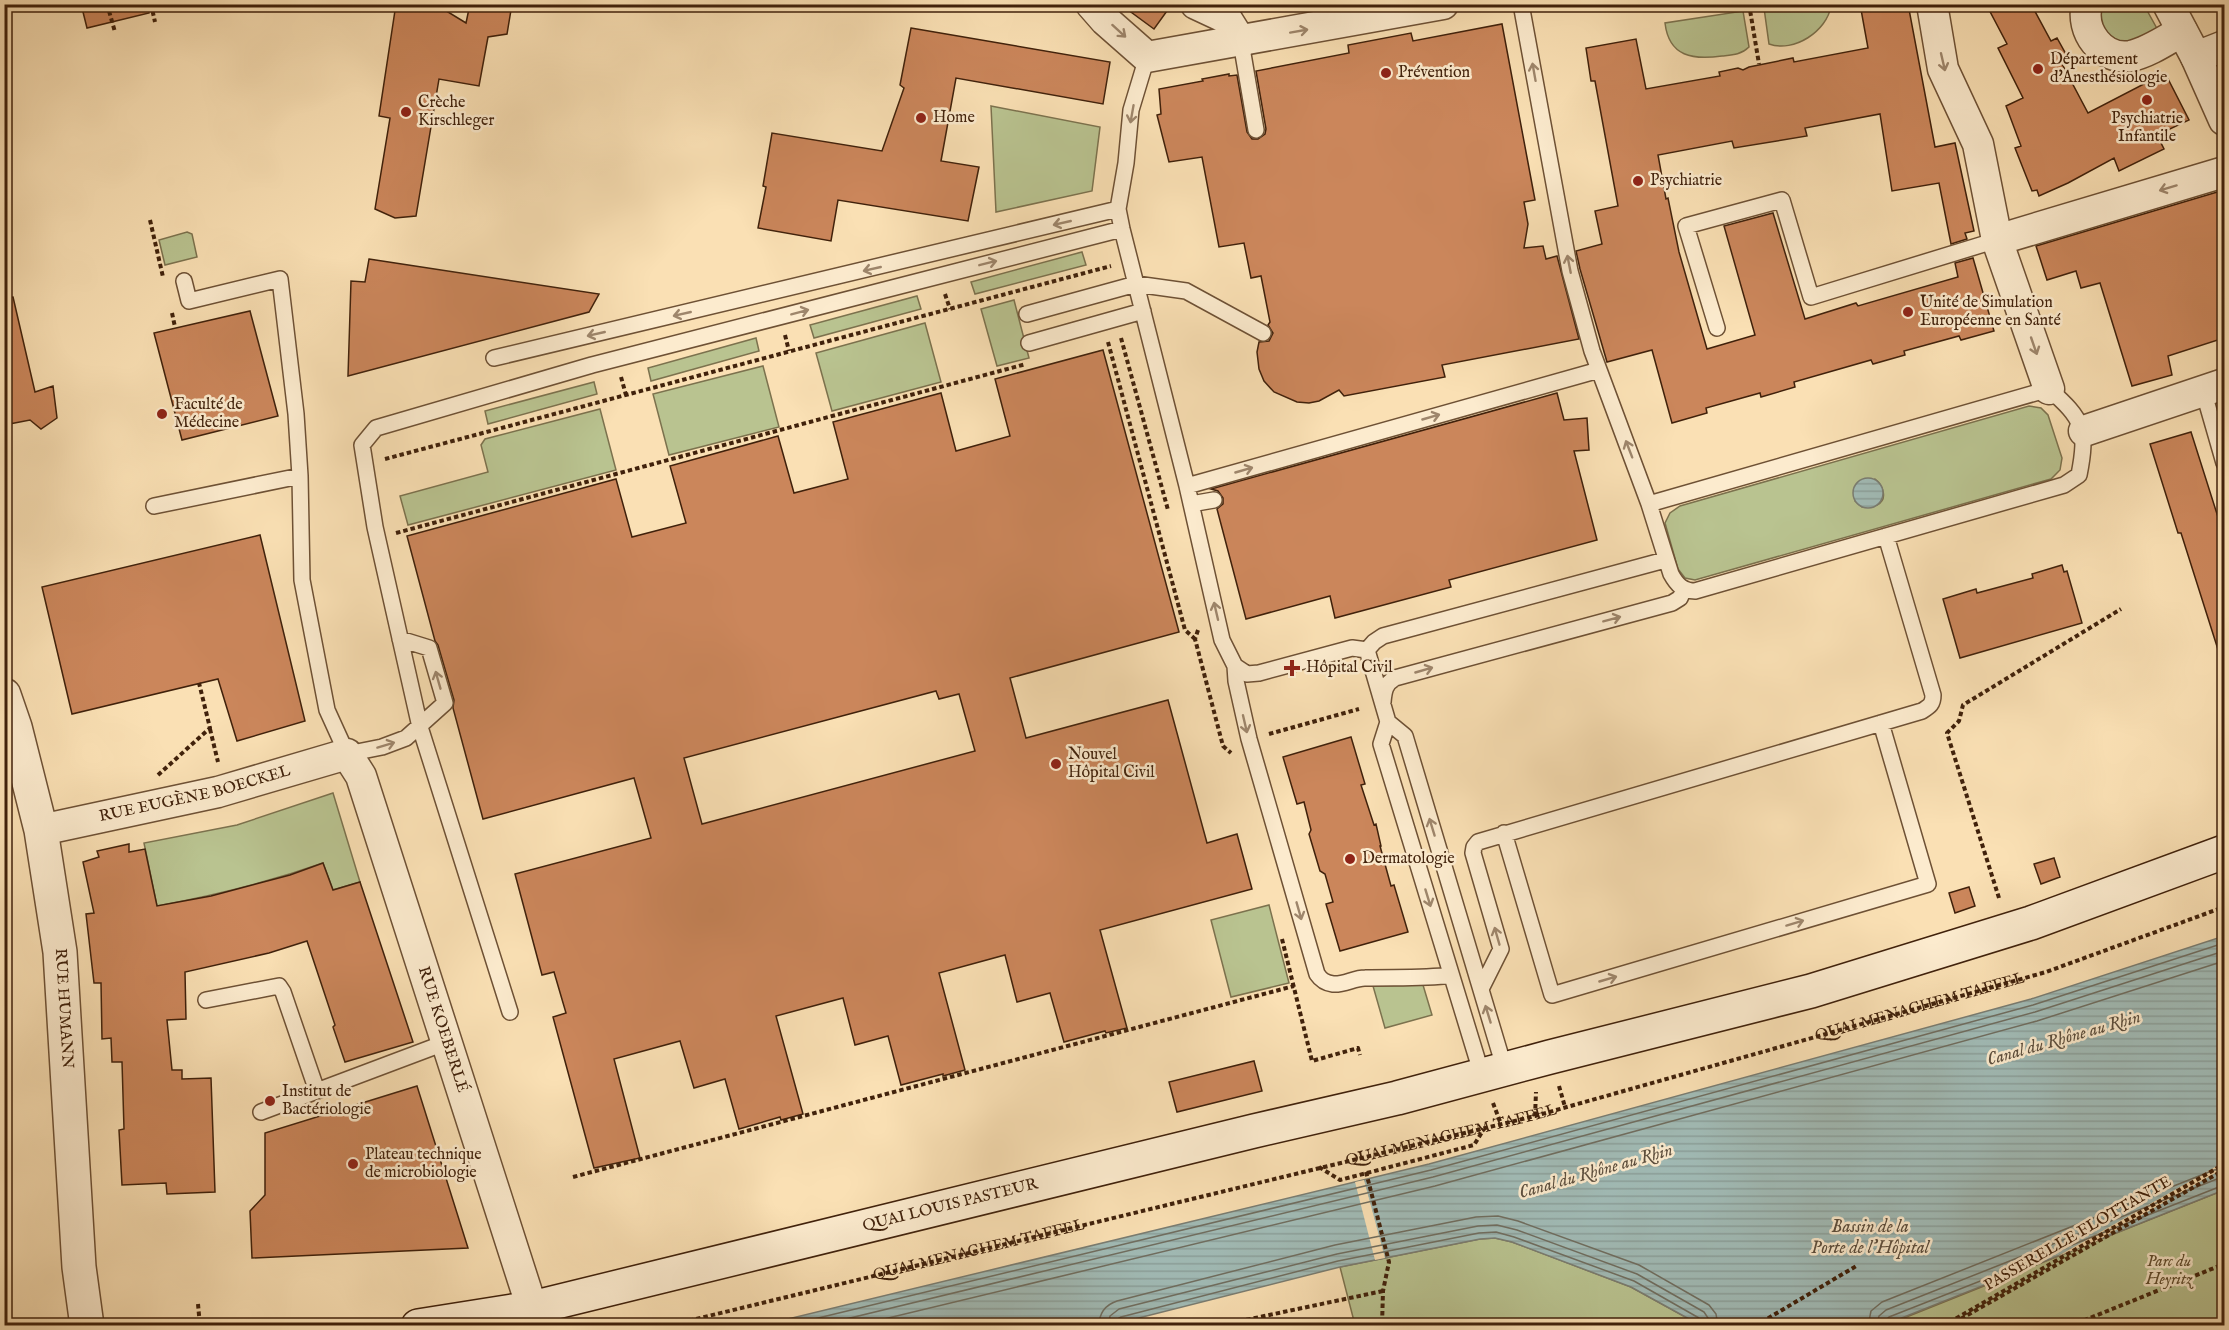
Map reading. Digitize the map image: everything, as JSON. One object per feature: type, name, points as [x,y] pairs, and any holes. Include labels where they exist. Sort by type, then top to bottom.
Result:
[{"type":"main road","name":"RUE HUMANN","points":[[4,695],[10,727],[41,830],[60,952],[79,1267],[87,1326]]},
{"type":"main road","points":[[1493,1072],[1811,991],[2031,923],[2224,852]]},
{"type":"main road","name":"QUAI LOUIS PASTEUR","points":[[418,1326],[531,1308],[1397,1098],[1493,1072]]},
{"type":"street","points":[[1091,4],[1147,57],[1241,42],[1443,4]]},
{"type":"street","points":[[1196,4],[1226,18],[1241,42]]},
{"type":"street","points":[[1932,4],[1943,69],[1978,144],[1997,240],[2049,389]]},
{"type":"street","points":[[2087,4],[2085,18],[2090,36],[2103,49],[2120,56],[2130,56],[2146,51],[2182,31]]},
{"type":"street","points":[[2168,4],[2196,57],[2224,120]]},
{"type":"street","points":[[2196,57],[2224,46]]},
{"type":"street","points":[[1997,240],[2224,171]]},
{"type":"street","points":[[2084,431],[2214,387]]},
{"type":"street","name":"RUE EUGÈNE BOECKEL","points":[[41,830],[225,790],[347,754]]},
{"type":"street","name":"RUE KOEBERLÉ","points":[[347,754],[361,776],[531,1308]]},
{"type":"lane","points":[[1521,4],[1570,270],[1592,351],[1649,504],[1665,560],[1676,584],[1684,589],[1695,591],[2064,485],[2079,475],[2084,431],[2069,407],[2049,389],[1649,504]]},
{"type":"lane","points":[[1241,42],[1256,130]]},
{"type":"lane","points":[[1147,57],[1131,110],[1126,164],[1118,210],[1187,486],[1222,640],[1234,666],[1249,739],[1317,974],[1321,980],[1329,984],[1365,978],[1426,978],[1451,975]]},
{"type":"lane","points":[[1717,328],[1686,226],[1782,200],[1811,297],[1997,240]]},
{"type":"lane","points":[[494,358],[1118,210]]},
{"type":"lane","points":[[510,1012],[420,727],[378,538],[362,445],[376,428],[592,365],[1122,229]]},
{"type":"lane","points":[[184,281],[189,301],[280,279],[296,414],[302,580],[327,710],[347,754],[381,747],[406,738],[445,703],[429,648],[400,639]]},
{"type":"lane","points":[[1027,314],[1136,284],[1186,291],[1263,333]]},
{"type":"lane","points":[[735,301],[743,327]]},
{"type":"lane","points":[[1029,343],[1141,306]]},
{"type":"lane","points":[[1187,486],[1599,370]]},
{"type":"lane","points":[[2214,387],[2224,463]]},
{"type":"lane","points":[[154,506],[300,476]]},
{"type":"lane","points":[[1191,504],[1214,500]]},
{"type":"lane","points":[[1481,989],[1501,949],[1473,853],[1478,842],[1922,711],[1933,701],[1933,694],[1886,536]]},
{"type":"lane","points":[[1367,650],[1383,636],[1665,560]]},
{"type":"lane","points":[[1383,702],[1384,690],[1395,678],[1672,603],[1680,598],[1684,589]]},
{"type":"lane","points":[[1234,666],[1246,674],[1260,674],[1352,648],[1367,650]]},
{"type":"lane","points":[[1367,650],[1388,722],[1381,744],[1451,975],[1493,1072]]},
{"type":"lane","points":[[1388,722],[1406,736],[1481,989],[1493,1072]]},
{"type":"lane","points":[[1504,833],[1552,995],[1928,884],[1881,723]]},
{"type":"lane","points":[[206,1000],[279,986],[317,1091]]},
{"type":"lane","points":[[261,1112],[447,1042]]},
{"type":"path","points":[[107,4],[115,32]]},
{"type":"path","points":[[151,4],[155,22]]},
{"type":"path","points":[[1749,4],[1759,64]]},
{"type":"path","points":[[365,464],[1130,261]]},
{"type":"path","points":[[947,300],[950,309]]},
{"type":"path","points":[[1121,339],[1108,342],[1185,630],[1195,639]]},
{"type":"path","points":[[787,342],[789,351]]},
{"type":"path","points":[[378,538],[1028,364]]},
{"type":"path","points":[[1999,898],[1947,733],[1959,721],[1963,705],[2121,609]]},
{"type":"path","points":[[199,683],[225,790]]},
{"type":"path","points":[[1260,736],[1359,708]]},
{"type":"path","points":[[150,783],[210,728]]},
{"type":"path","name":"QUAI MENACHEM TAFFEL","points":[[667,1326],[1485,1128],[2046,972],[2224,908]]},
{"type":"path","points":[[573,1177],[1294,986]]},
{"type":"path","points":[[1319,1167],[1340,1180],[1474,1145],[1485,1128]]},
{"type":"path","name":"PASSERELLE FLOTTANTE","points":[[1943,1326],[2224,1164]]},
{"type":"path","points":[[1948,1326],[2224,1170]]},
{"type":"path","points":[[1366,1172],[1389,1262],[1383,1291],[1382,1326]]},
{"type":"path","points":[[2070,1326],[2224,1264]]},
{"type":"path","points":[[1755,1326],[1858,1265]]},
{"type":"path","points":[[1217,1326],[1383,1291]]},
{"type":"path","points":[[198,1304],[200,1326]]},
{"type":"green space","points":[[1778,4],[1831,4],[1831,6],[1823,24],[1808,38],[1799,43],[1779,46],[1769,44],[1764,8]]},
{"type":"green space","points":[[2100,5],[2144,5],[2160,34],[2136,42],[2123,42],[2101,29]]},
{"type":"green space","points":[[1743,11],[1749,47],[1739,53],[1711,57],[1684,54],[1677,49],[1667,34],[1665,23]]},
{"type":"green space","points":[[991,106],[1100,127],[1092,191],[996,212]]},
{"type":"green space","points":[[187,232],[192,234],[197,257],[165,265],[159,240]]},
{"type":"green space","points":[[1082,252],[1086,265],[975,294],[971,282]]},
{"type":"green space","points":[[917,296],[921,309],[814,338],[810,325]]},
{"type":"green space","points":[[1014,300],[1029,358],[997,366],[981,309]]},
{"type":"green space","points":[[925,323],[941,382],[832,411],[816,353]]},
{"type":"green space","points":[[756,338],[759,351],[651,381],[648,368]]},
{"type":"green space","points":[[763,366],[779,427],[669,455],[653,394]]},
{"type":"green space","points":[[594,382],[597,394],[488,424],[485,411]]},
{"type":"green space","points":[[2029,406],[2041,408],[2048,415],[2062,458],[2060,470],[2051,479],[1695,580],[1685,578],[1678,569],[1665,523],[1670,513],[1680,506]],"holes":[[[1875,479],[1882,488],[1883,499],[1876,506],[1862,507],[1855,501]]]},
{"type":"green space","points":[[600,409],[616,470],[408,525],[400,496],[488,472],[481,445],[485,439]]},
{"type":"green space","points":[[333,793],[360,882],[333,890],[323,863],[241,888],[157,906],[144,843],[237,825]]},
{"type":"green space","points":[[1269,905],[1289,983],[1231,997],[1211,920]]},
{"type":"green space","points":[[1423,985],[1432,1015],[1385,1028],[1373,986]]},
{"type":"green space","name":"Parc du Heyritz","points":[[2224,1190],[2224,1325],[1884,1326]]},
{"type":"green space","points":[[1495,1238],[1512,1242],[1631,1287],[1700,1325],[1355,1325],[1340,1267]]},
{"type":"water","points":[[1868,478],[1879,482],[1883,493],[1879,504],[1868,508],[1857,504],[1853,493],[1857,482]]},
{"type":"water","points":[[2224,936],[2224,1190],[1884,1325],[1700,1325],[1631,1287],[1512,1242],[1495,1238],[1340,1267],[1111,1325],[759,1326],[1429,1164],[2031,999]]},
{"type":"pier","points":[[2224,1162],[2224,1168],[2095,1242],[2058,1256]]},
{"type":"pier","points":[[1364,1180],[1385,1258],[1375,1260],[1355,1182]]},
{"type":"building","points":[[81,4],[148,4],[149,13],[87,28]]},
{"type":"building","name":"Crèche Kirschleger","points":[[396,4],[435,4],[466,23],[470,4],[512,4],[507,34],[488,37],[479,86],[439,79],[416,216],[395,218],[375,209],[390,118],[379,116]]},
{"type":"building","points":[[1120,4],[1172,4],[1154,29]]},
{"type":"building","name":"Psychiatrie","points":[[1860,4],[1908,4],[1935,147],[1955,143],[1974,231],[1965,233],[1967,239],[1951,244],[1939,183],[1892,191],[1880,114],[1805,128],[1807,136],[1734,148],[1732,141],[1658,155],[1679,252],[1707,349],[1755,335],[1724,226],[1773,213],[1805,319],[1856,303],[1858,306],[1958,277],[1955,263],[1973,258],[1994,331],[1961,340],[1959,336],[1904,351],[1905,355],[1873,364],[1871,360],[1794,382],[1795,387],[1761,397],[1760,393],[1706,408],[1707,413],[1672,423],[1652,350],[1607,362],[1580,269],[1576,251],[1602,244],[1595,211],[1618,206],[1595,81],[1591,81],[1586,48],[1636,39],[1646,89],[1720,76],[1719,72],[1738,68],[1743,70],[1793,58],[1794,62],[1868,48]]},
{"type":"building","name":"Psychiatrie Infantile","points":[[1986,4],[2031,4],[2051,41],[2057,38],[2067,56],[2060,60],[2088,113],[2165,73],[2189,120],[2157,135],[2164,149],[2119,171],[2114,158],[2039,196],[2037,190],[2032,191],[2015,148],[2021,146],[2006,106],[2023,98],[1998,48],[2007,44]]},
{"type":"building","points":[[1502,24],[1535,200],[1524,202],[1528,224],[1524,248],[1543,246],[1546,259],[1557,256],[1579,339],[1442,365],[1445,377],[1344,396],[1339,390],[1319,401],[1309,403],[1297,402],[1274,392],[1264,381],[1259,369],[1257,352],[1259,342],[1269,341],[1273,333],[1268,325],[1270,322],[1261,276],[1251,278],[1244,243],[1219,247],[1202,157],[1169,162],[1157,115],[1161,114],[1159,89],[1229,74],[1229,76],[1237,75],[1247,132],[1252,139],[1258,139],[1265,134],[1266,129],[1256,71],[1349,53],[1348,45],[1411,33],[1413,41]]},
{"type":"building","name":"Home","points":[[911,28],[1110,62],[1103,104],[956,78],[941,161],[979,167],[968,221],[838,200],[831,241],[758,228],[766,187],[763,186],[772,133],[882,151],[904,88],[900,85]]},
{"type":"building","points":[[2224,190],[2224,338],[2168,356],[2172,375],[2132,386],[2100,283],[2081,288],[2076,271],[2047,280],[2036,246]]},
{"type":"building","points":[[369,259],[599,294],[589,312],[348,376],[351,281],[365,282]]},
{"type":"building","points":[[13,297],[35,392],[53,386],[57,418],[41,429],[30,420],[4,425],[4,298]]},
{"type":"building","points":[[250,311],[278,416],[182,440],[154,333]]},
{"type":"building","name":"Nouvel Hôpital Civil","points":[[1103,350],[1179,632],[1010,678],[1026,738],[1168,700],[1207,843],[1237,834],[1252,889],[1100,930],[1127,1028],[1106,1033],[1105,1031],[1064,1042],[1050,993],[1017,1002],[1005,955],[939,973],[965,1070],[943,1076],[943,1074],[901,1085],[888,1036],[855,1045],[843,998],[776,1016],[803,1114],[781,1120],[780,1117],[739,1129],[725,1079],[694,1088],[680,1041],[614,1059],[640,1158],[594,1168],[553,1017],[566,1013],[554,972],[542,975],[515,874],[651,838],[634,778],[483,819],[453,708],[454,700],[435,641],[407,536],[616,479],[632,537],[686,523],[670,466],[778,436],[794,493],[848,479],[833,422],[941,393],[956,451],[1010,436],[995,379]],"holes":[[[936,691],[939,699],[959,694],[975,751],[702,824],[684,758]]]},
{"type":"building","points":[[1557,393],[1564,420],[1587,418],[1589,450],[1574,451],[1597,540],[1449,580],[1451,587],[1335,618],[1330,596],[1246,619],[1217,509],[1223,504],[1223,498],[1218,491],[1211,489]]},
{"type":"building","points":[[2191,432],[2224,536],[2224,658],[2221,659],[2150,444]]},
{"type":"building","points":[[260,535],[305,721],[237,741],[218,679],[72,714],[42,587]]},
{"type":"building","points":[[2062,565],[2064,572],[2067,571],[2082,623],[1960,658],[1943,599],[1976,589],[1977,593],[2033,578],[2032,574]]},
{"type":"building","name":"Dermatologie","points":[[1351,737],[1365,784],[1361,785],[1374,825],[1376,824],[1391,886],[1394,885],[1408,932],[1340,951],[1326,904],[1333,902],[1325,874],[1320,871],[1309,834],[1311,830],[1304,802],[1297,804],[1283,757]]},
{"type":"building","points":[[129,844],[129,852],[145,849],[157,906],[211,896],[290,875],[323,863],[333,890],[360,882],[413,1042],[345,1062],[307,941],[269,953],[185,972],[186,1019],[167,1020],[172,1070],[182,1070],[182,1079],[211,1078],[215,1192],[167,1194],[166,1183],[122,1185],[119,1130],[124,1129],[122,1062],[112,1062],[111,1038],[102,1039],[101,983],[94,983],[86,914],[94,913],[83,862],[99,857],[97,851]]},
{"type":"building","points":[[2054,858],[2060,877],[2041,884],[2034,864]]},
{"type":"building","points":[[1969,887],[1975,906],[1955,913],[1949,893]]},
{"type":"building","points":[[1254,1061],[1262,1091],[1177,1112],[1169,1082]]},
{"type":"building","name":"Plateau technique de microbiologie","points":[[417,1086],[468,1248],[252,1258],[250,1211],[265,1195],[265,1133]]},
{"type":"place","name":"Département d'Anesthésiologie","points":[[2038,69]]},
{"type":"place","name":"Prévention","points":[[1386,73]]},
{"type":"place","name":"Psychiatrie Infantile","points":[[2147,100]]},
{"type":"place","name":"Crèche Kirschleger","points":[[406,112]]},
{"type":"place","name":"Home","points":[[921,118]]},
{"type":"place","name":"Psychiatrie","points":[[1638,181]]},
{"type":"place","name":"Unité de Simulation Européenne en Santé","points":[[1908,312]]},
{"type":"place","name":"Faculté de Médecine","points":[[162,414]]},
{"type":"place","name":"Hôpital Civil","points":[[1292,668]]},
{"type":"place","name":"Nouvel Hôpital Civil","points":[[1056,764]]},
{"type":"place","name":"Dermatologie","points":[[1350,859]]},
{"type":"place","name":"Institut de Bactériologie","points":[[270,1101]]},
{"type":"place","name":"Plateau technique de microbiologie","points":[[353,1164]]},
{"type":"water label","name":"Canal du Rhône au Rhin","points":[[2064,1039]]},
{"type":"water label","name":"Canal du Rhône au Rhin","points":[[1596,1172]]},
{"type":"water label","name":"Bassin de la Porte de l’Hôpital","points":[[1870,1237]]}]
